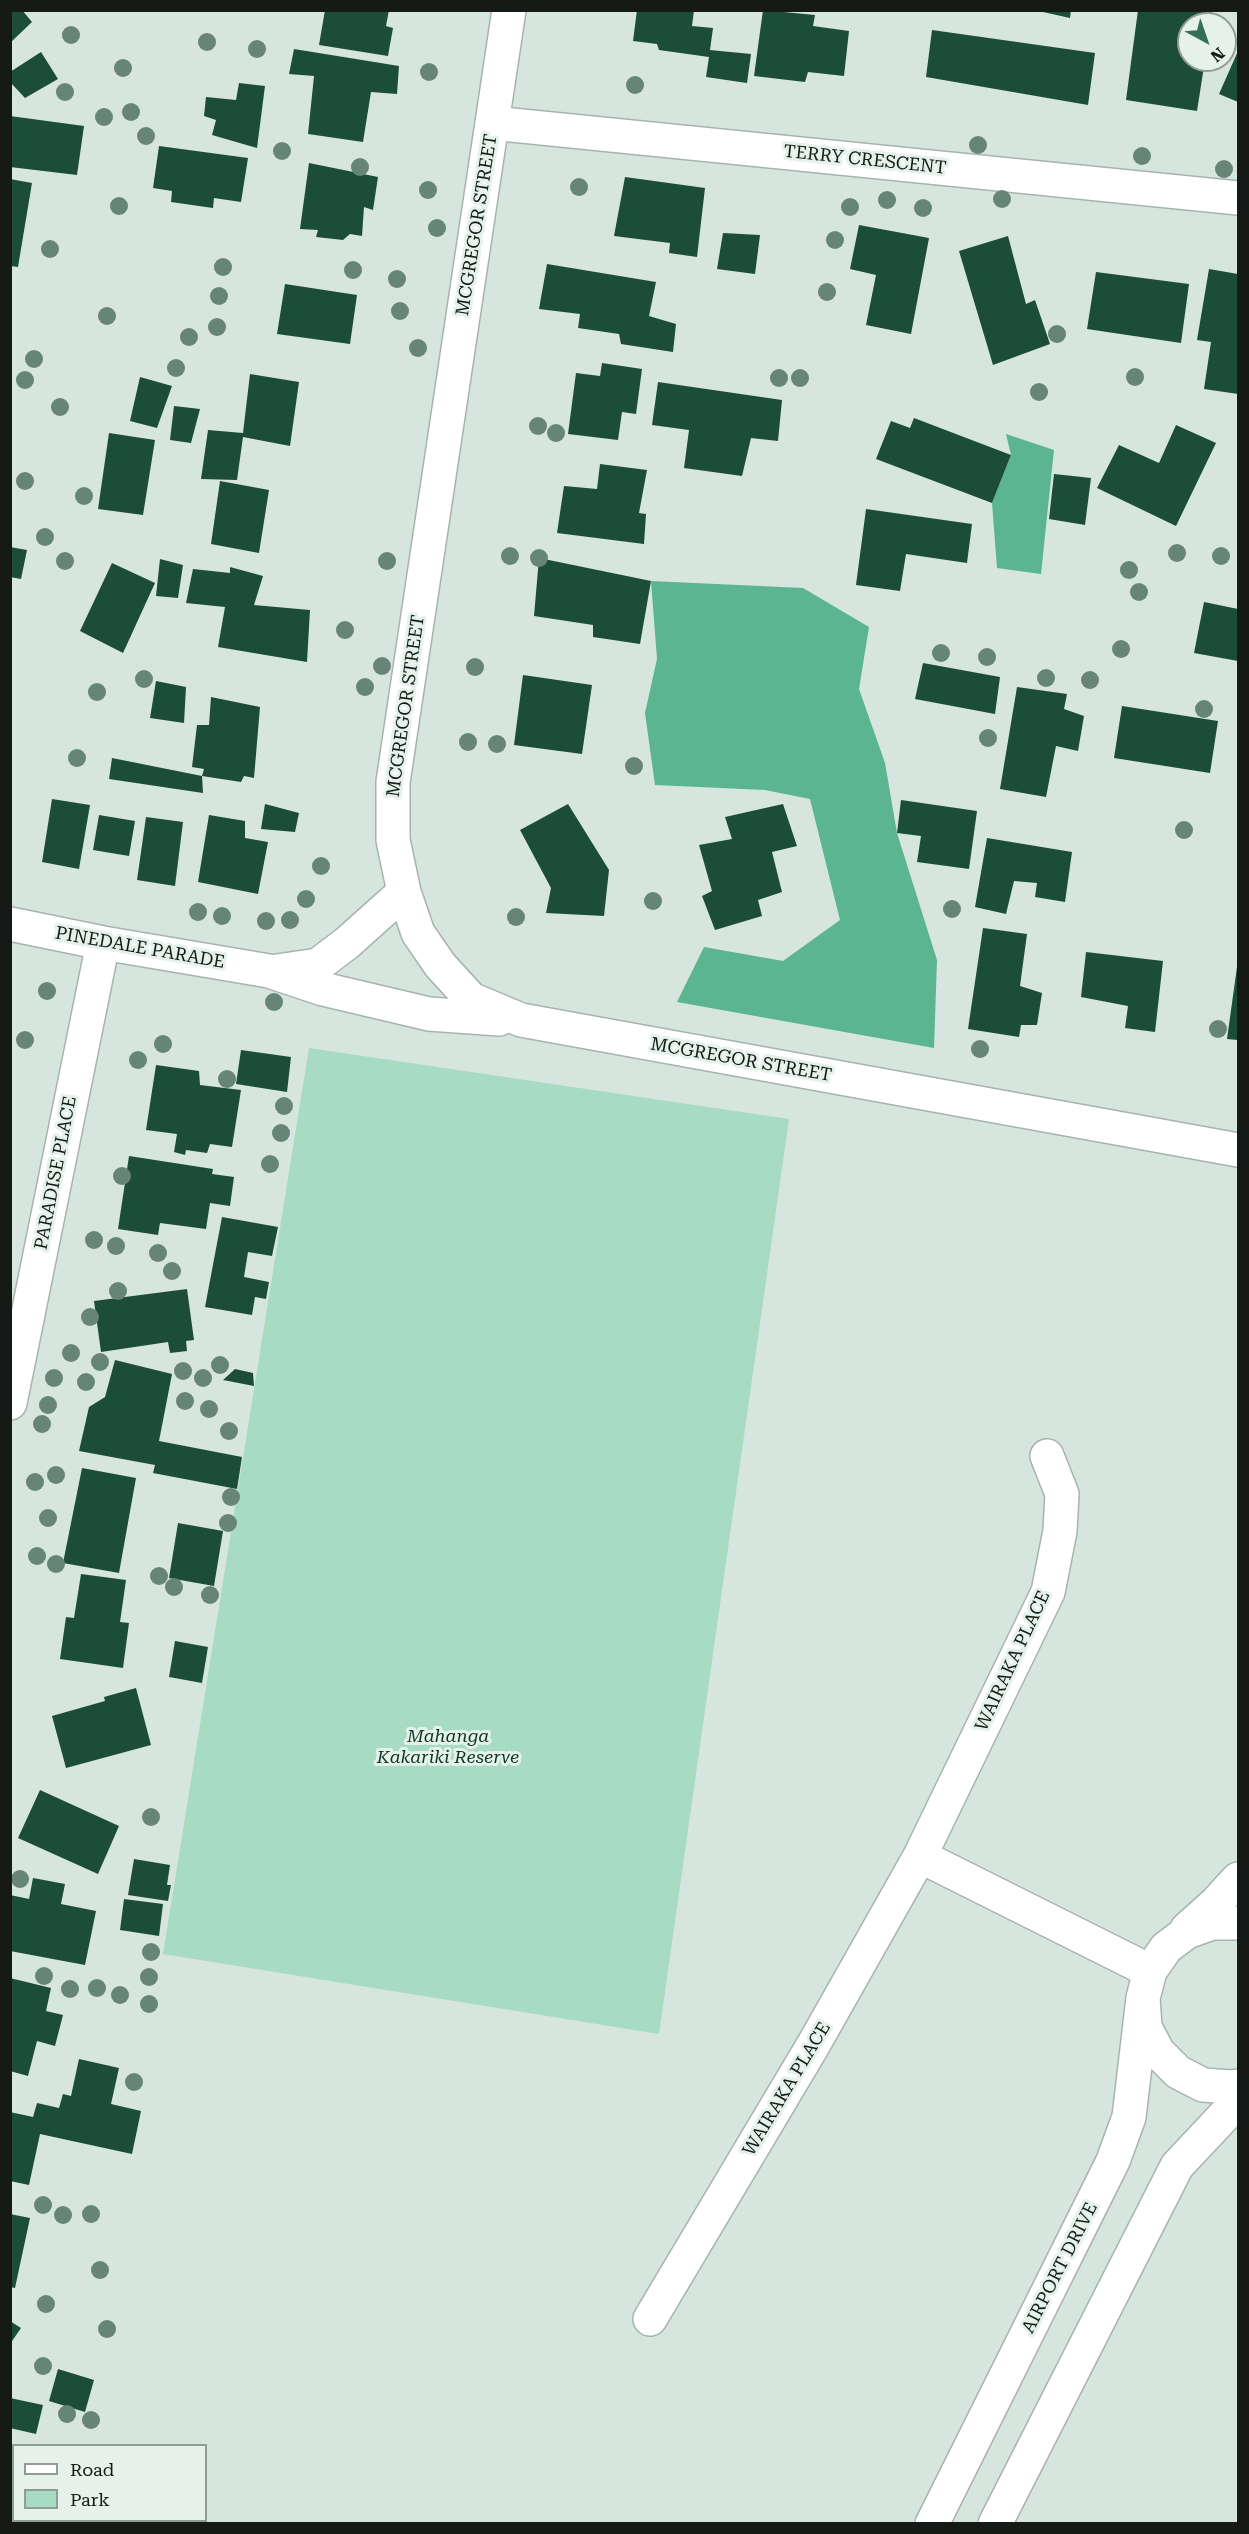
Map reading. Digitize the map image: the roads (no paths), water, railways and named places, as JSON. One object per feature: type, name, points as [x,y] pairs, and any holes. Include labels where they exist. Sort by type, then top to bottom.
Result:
[{"type":"street","name":"MCGREGOR STREET","points":[[509,10],[393,782],[393,840],[404,892],[418,933],[440,965],[471,999],[521,1020],[1239,1150]]},
{"type":"street","name":"TERRY CRESCENT","points":[[492,123],[1239,198]]},
{"type":"street","name":"PINEDALE PARADE","points":[[269,971],[294,970],[318,965],[347,943],[404,892]]},
{"type":"street","name":"PINEDALE PARADE","points":[[10,924],[103,943],[269,971],[323,989],[429,1014],[521,1020]]},
{"type":"street","name":"PARADISE PLACE","points":[[10,1403],[103,943]]},
{"type":"street","name":"WAIRAKA PLACE","points":[[650,2319],[815,2042],[920,1856],[1048,1592],[1060,1532],[1062,1494],[1047,1456]]},
{"type":"street","points":[[920,1856],[1153,1973]]},
{"type":"street","points":[[1153,1973],[1239,1879]]},
{"type":"street","points":[[1239,1923],[1212,1923],[1187,1932],[1153,1973],[1145,2027],[1158,2052],[1178,2072],[1203,2085],[1239,2086]]},
{"type":"street","name":"AIRPORT DRIVE","points":[[932,2523],[1113,2161],[1129,2117],[1153,1973]]},
{"type":"street","points":[[995,2523],[1177,2166],[1239,2101]]},
{"type":"park label","name":"Mahanga Kakariki Reserve","points":[[448,1747]]}]
